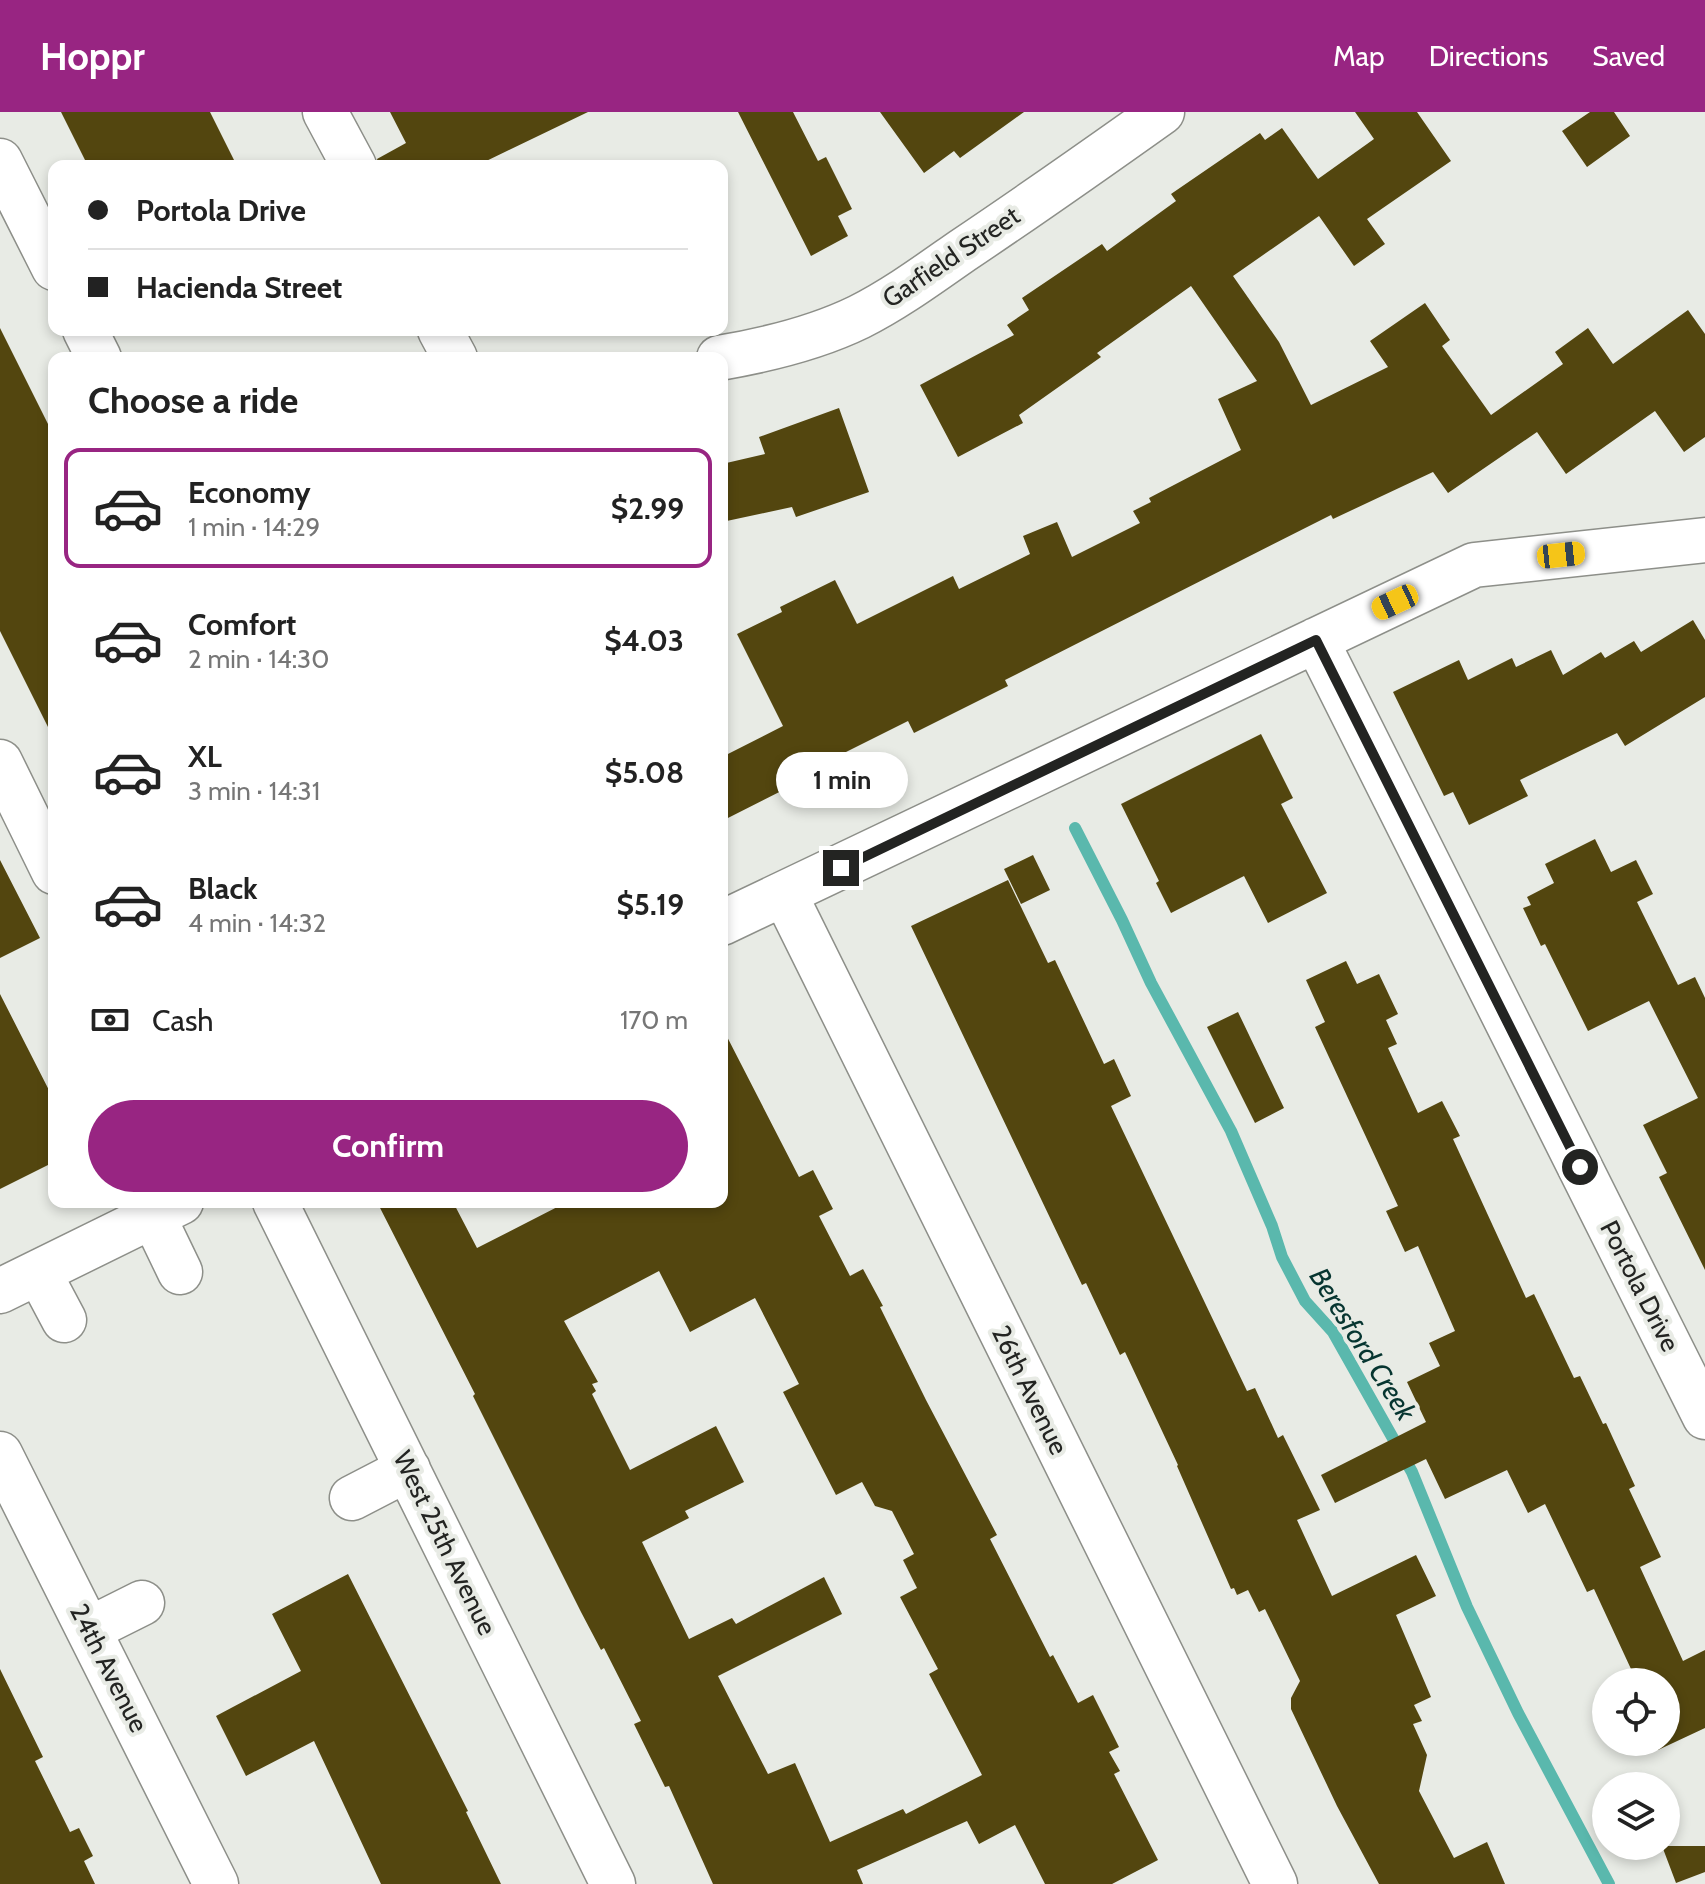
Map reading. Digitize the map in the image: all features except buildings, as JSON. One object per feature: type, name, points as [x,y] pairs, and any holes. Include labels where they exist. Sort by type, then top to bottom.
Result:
[{"type":"street","points":[[325,112],[351,160]]},
{"type":"street","name":"Garfield Street","points":[[728,356],[815,334],[859,317],[997,228],[1162,112]]},
{"type":"street","points":[[0,161],[48,256]]},
{"type":"street","points":[[728,920],[1474,565],[1705,540]]},
{"type":"street","name":"Portola Drive","points":[[1316,640],[1705,1417]]},
{"type":"street","points":[[0,762],[48,860]]},
{"type":"street","name":"26th Avenue","points":[[785,895],[1275,1884]]},
{"type":"street","name":"West 25th Avenue","points":[[278,1208],[613,1884]]},
{"type":"street","points":[[0,1291],[167,1209],[180,1272]]},
{"type":"street","points":[[39,1273],[64,1320]]},
{"type":"street","name":"24th Avenue","points":[[0,1454],[216,1884]]},
{"type":"street","points":[[352,1498],[408,1469]]},
{"type":"street","points":[[90,1629],[142,1603]]},
{"type":"waterway","name":"Beresford Creek","points":[[1075,828],[1151,983],[1231,1131],[1282,1257],[1305,1301],[1333,1332],[1412,1472],[1467,1607],[1518,1713],[1609,1884]]},
{"type":"route","points":[[841,868],[1316,640],[1580,1167]]}]
